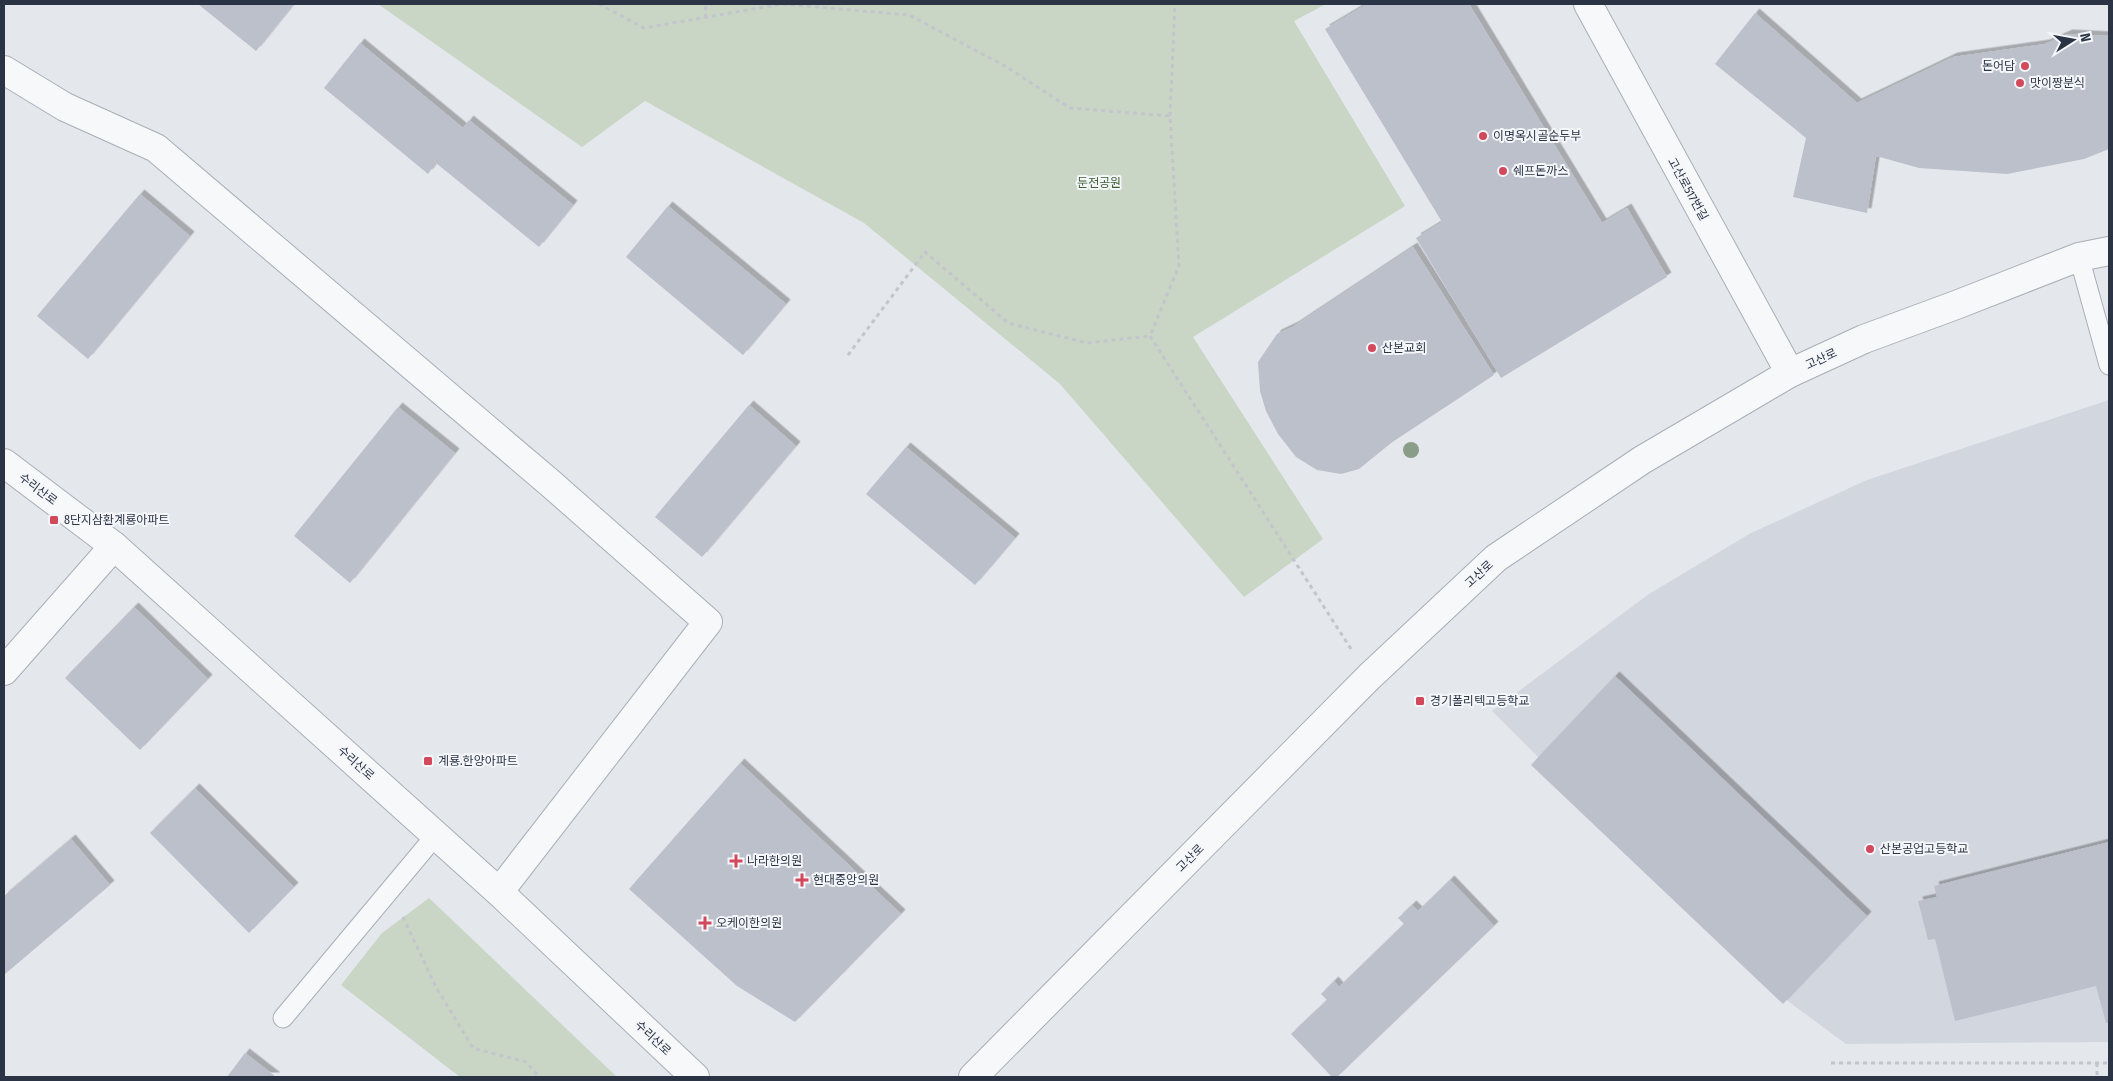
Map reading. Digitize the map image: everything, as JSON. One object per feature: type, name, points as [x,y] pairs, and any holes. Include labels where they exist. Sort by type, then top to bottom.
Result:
[{"type":"street","name":"고산로517번길","points":[[1588,4],[1790,373]]},
{"type":"street","points":[[4,70],[65,107],[156,148],[550,483],[708,622],[499,892]]},
{"type":"street","name":"고산로","points":[[973,1077],[1369,677],[1496,558],[1642,460],[1790,373],[1864,339],[2079,256],[2109,250]]},
{"type":"street","name":"수리산로","points":[[4,464],[114,546],[499,892],[695,1077]]},
{"type":"street","points":[[4,671],[114,546]]},
{"type":"lane","points":[[2079,256],[2109,366]]},
{"type":"lane","points":[[283,1018],[436,835]]},
{"type":"path","points":[[599,4],[644,28],[782,4],[909,15],[1005,66],[1070,108],[1170,116]]},
{"type":"path","points":[[705,18],[706,4]]},
{"type":"path","points":[[1150,336],[1179,266],[1170,116],[1175,4]]},
{"type":"path","points":[[848,355],[925,252],[1008,323],[1087,343],[1150,336]]},
{"type":"path","points":[[1150,336],[1369,677]]},
{"type":"path","points":[[389,892],[436,987],[472,1048],[526,1062],[538,1077]]},
{"type":"path","points":[[2097,1063],[2097,1077]]},
{"type":"path","points":[[1831,1064],[2109,1063]]},
{"type":"shaded area","name":"산본공업고등학교","points":[[2109,400],[2109,1042],[1846,1044],[1769,987],[1492,711],[1649,594],[1751,533],[1867,480]]},
{"type":"green space","name":"둔전공원","points":[[378,4],[1326,4],[1294,21],[1405,206],[1193,337],[1323,539],[1244,597],[1060,384],[864,223],[645,101],[582,147]]},
{"type":"green space","points":[[429,898],[617,1077],[460,1077],[341,985],[382,933]]},
{"type":"building","points":[[198,4],[291,4],[293,5],[256,51]]},
{"type":"building","points":[[1367,4],[1469,4],[1602,223],[1627,208],[1667,277],[1501,378],[1416,238],[1442,222],[1325,29]]},
{"type":"building","points":[[1755,13],[1857,103],[1953,57],[2045,44],[2068,34],[2109,36],[2109,149],[2084,159],[2007,174],[1919,168],[1876,156],[1867,213],[1793,197],[1806,138],[1715,64]]},
{"type":"building","points":[[360,43],[463,128],[469,120],[573,205],[539,247],[436,163],[428,174],[324,88]]},
{"type":"building","points":[[140,194],[190,236],[88,359],[37,316]]},
{"type":"building","points":[[668,206],[786,304],[743,355],[626,257]]},
{"type":"building","name":"산본교회","points":[[1413,247],[1494,375],[1391,443],[1359,469],[1341,474],[1317,470],[1296,457],[1278,434],[1266,411],[1260,391],[1258,362],[1277,334],[1294,326]]},
{"type":"building","points":[[749,405],[796,446],[702,557],[655,517]]},
{"type":"building","points":[[398,407],[455,453],[350,583],[294,536]]},
{"type":"building","points":[[906,447],[1015,538],[975,585],[866,494]]},
{"type":"building","points":[[134,607],[208,679],[140,750],[65,678]]},
{"type":"building","points":[[1615,676],[1867,916],[1783,1004],[1531,765]]},
{"type":"building","points":[[740,763],[901,914],[795,1022],[737,986],[629,889]]},
{"type":"building","points":[[195,788],[294,887],[249,933],[150,833]]},
{"type":"building","points":[[71,839],[110,885],[5,974],[4,896]]},
{"type":"building","points":[[2109,842],[2109,1023],[2106,1023],[2096,986],[1955,1021],[1935,939],[1928,940],[1918,901],[1937,897],[1934,886]]},
{"type":"building","points":[[1450,880],[1494,926],[1337,1077],[1332,1077],[1291,1034],[1327,1000],[1321,994],[1334,981],[1339,987],[1404,924],[1398,918],[1412,905],[1418,911]]},
{"type":"building","points":[[245,1053],[276,1077],[227,1077]]},
{"type":"place","name":"돈어담","points":[[2025,66]]},
{"type":"place","name":"맛이짱분식","points":[[2020,83]]},
{"type":"place","name":"이명옥시골순두부","points":[[1483,136]]},
{"type":"place","name":"쉐프돈까스","points":[[1503,171]]},
{"type":"place","name":"산본교회","points":[[1372,348]]},
{"type":"place","name":"8단지삼환계룡아파트","points":[[54,520]]},
{"type":"place","name":"경기폴리텍고등학교","points":[[1420,701]]},
{"type":"place","name":"계룡.한양아파트","points":[[428,761]]},
{"type":"place","name":"산본공업고등학교","points":[[1870,849]]},
{"type":"place","name":"나라한의원","points":[[736,861]]},
{"type":"place","name":"현대중앙의원","points":[[802,880]]},
{"type":"place","name":"오케이한의원","points":[[705,923]]}]
